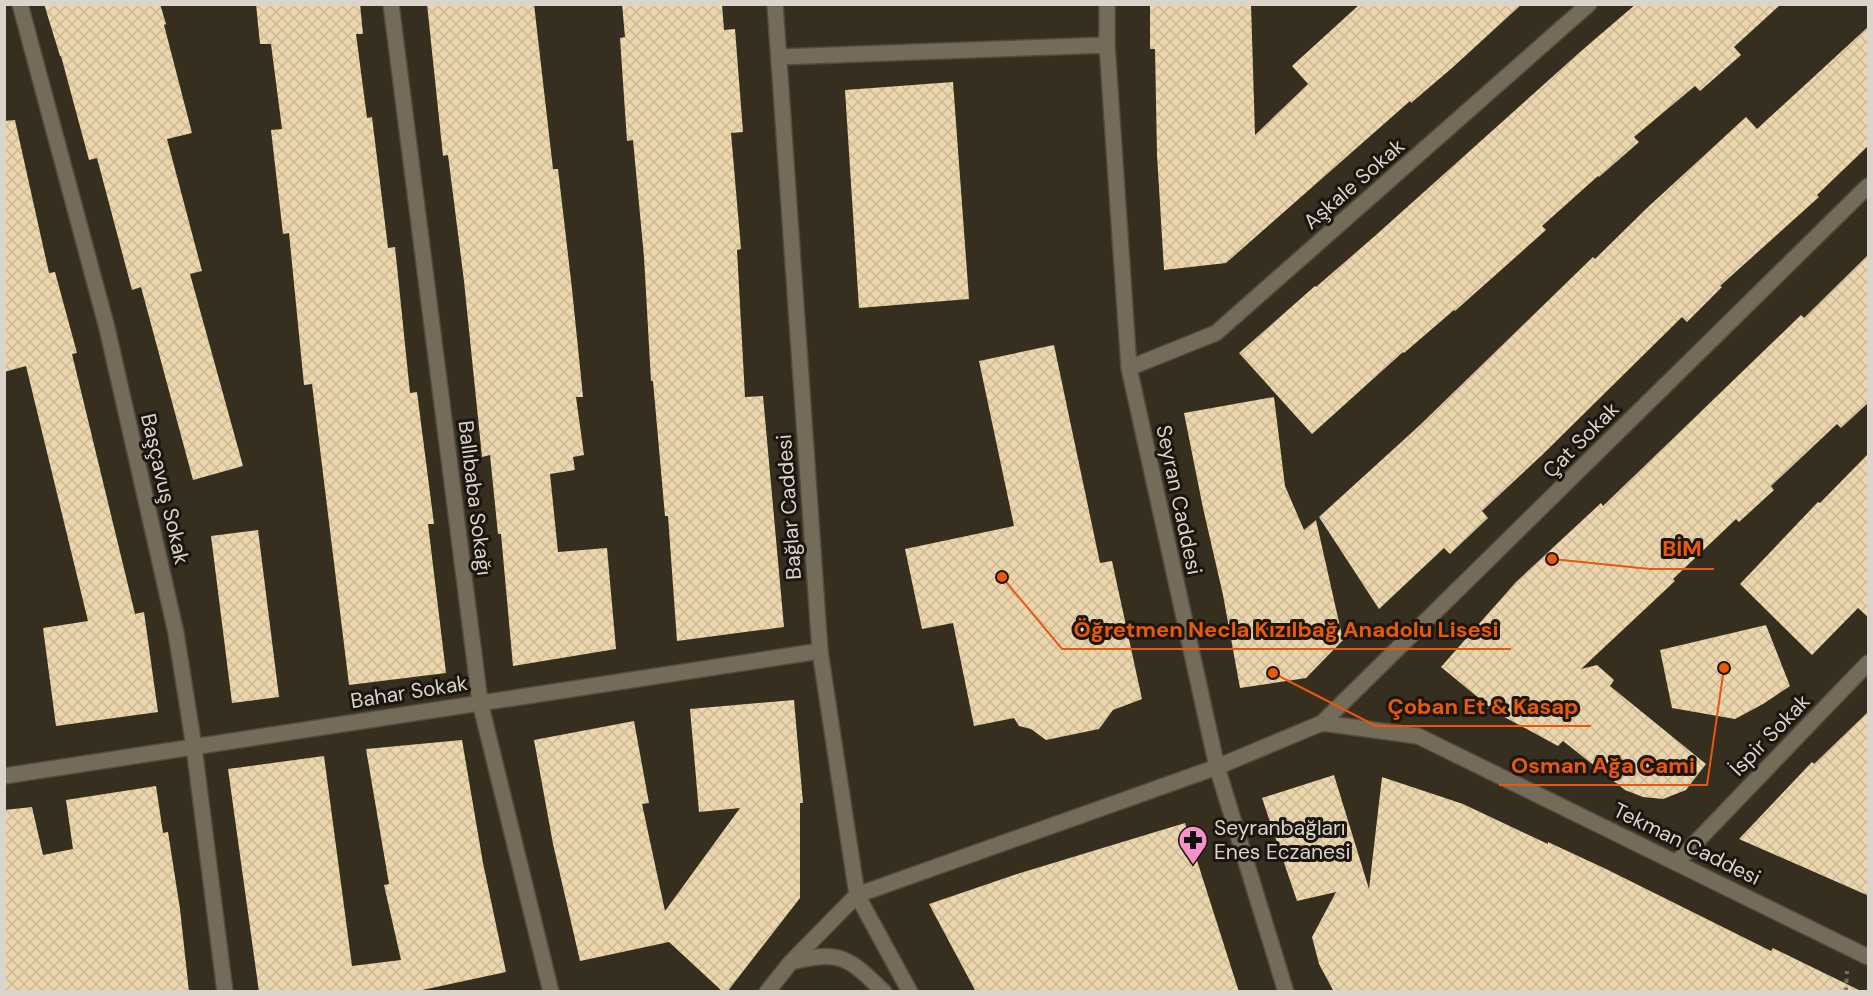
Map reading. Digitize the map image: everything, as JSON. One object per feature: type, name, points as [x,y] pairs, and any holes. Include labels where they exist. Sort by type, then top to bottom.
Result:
[{"type":"street","name":"Başçavuş Sokak","points":[[20,4],[107,328],[176,633],[194,747],[225,992]]},
{"type":"street","name":"Ballıbaba Sokağı","points":[[392,4],[480,702],[551,992]]},
{"type":"street","name":"Bağlar Caddesi","points":[[775,4],[820,651],[857,895],[910,992]]},
{"type":"street","name":"Seyran Caddesi","points":[[1107,4],[1107,45],[1129,368],[1217,767],[1286,992]]},
{"type":"street","name":"Aşkale Sokak","points":[[1129,368],[1216,333],[1589,4]]},
{"type":"street","points":[[779,57],[1107,45]]},
{"type":"street","name":"Çat Sokak","points":[[1322,723],[1869,186]]},
{"type":"street","name":"Bahar Sokak","points":[[4,776],[820,651]]},
{"type":"street","name":"İspir Sokak","points":[[1677,862],[1869,663]]},
{"type":"street","points":[[768,992],[791,962],[857,895],[1217,767],[1322,723]]},
{"type":"street","name":"Tekman Caddesi","points":[[1322,723],[1418,736],[1869,957]]},
{"type":"street","points":[[791,962],[814,957],[842,958],[857,966],[884,992]]},
{"type":"building","points":[[44,4],[160,4],[192,133],[167,139],[202,271],[190,274],[243,466],[193,480],[141,287],[132,290],[97,158],[89,160],[61,56]]},
{"type":"building","points":[[256,4],[360,4],[363,34],[356,34],[367,118],[372,117],[388,248],[395,247],[410,393],[417,392],[434,524],[428,524],[446,673],[349,685],[312,384],[304,385],[289,233],[283,234],[271,130],[282,129],[271,44],[260,44]]},
{"type":"building","points":[[427,4],[534,4],[553,169],[558,169],[583,397],[576,397],[584,455],[573,457],[575,470],[550,474],[558,552],[607,548],[616,649],[513,666],[501,534],[498,534],[490,455],[482,457],[464,281],[448,155],[443,156]]},
{"type":"building","points":[[622,4],[722,4],[724,30],[735,29],[743,132],[731,133],[741,249],[737,250],[745,397],[763,396],[784,627],[677,641],[668,516],[665,516],[653,381],[651,381],[644,257],[633,140],[627,141],[620,38],[625,37]]},
{"type":"building","points":[[1150,4],[1251,4],[1255,135],[1308,84],[1292,66],[1360,4],[1522,4],[1452,68],[1411,103],[1410,101],[1226,263],[1164,270],[1157,155],[1155,49],[1150,49]]},
{"type":"building","points":[[1636,4],[1781,4],[1734,47],[1741,55],[1700,91],[1695,86],[1634,137],[1639,142],[1542,226],[1546,230],[1455,311],[1403,352],[1312,434],[1239,353],[1376,235]]},
{"type":"building","points":[[1869,26],[1869,145],[1817,195],[1819,197],[1720,286],[1722,287],[1687,322],[1682,317],[1482,511],[1488,518],[1450,554],[1444,548],[1379,609],[1319,517],[1420,425],[1593,257],[1595,259],[1746,117],[1757,129]]},
{"type":"building","points":[[953,82],[969,299],[859,308],[845,90]]},
{"type":"building","points":[[15,120],[49,273],[55,272],[77,353],[72,354],[135,614],[144,612],[158,712],[56,726],[43,628],[88,621],[26,366],[4,372],[4,121]]},
{"type":"building","points":[[1869,254],[1869,402],[1841,428],[1837,424],[1771,486],[1774,490],[1739,522],[1736,519],[1673,579],[1675,581],[1581,669],[1597,665],[1614,680],[1610,686],[1706,764],[1686,790],[1663,799],[1643,797],[1625,790],[1563,741],[1558,746],[1497,713],[1441,667],[1516,582],[1601,503],[1603,506],[1801,315],[1804,318]]},
{"type":"building","points":[[1054,345],[1100,563],[1112,561],[1142,699],[1113,710],[1099,729],[1046,740],[1031,729],[1019,726],[1014,718],[974,726],[953,623],[922,629],[905,549],[1014,526],[979,361]]},
{"type":"building","points":[[1274,397],[1285,486],[1304,530],[1316,520],[1343,640],[1306,678],[1240,688],[1223,595],[1184,413]]},
{"type":"building","points":[[1869,453],[1869,618],[1858,608],[1812,655],[1740,584],[1818,502],[1820,503]]},
{"type":"building","points":[[258,530],[279,697],[232,703],[211,536]]},
{"type":"building","points":[[1766,625],[1790,686],[1735,719],[1672,708],[1660,650]]},
{"type":"building","points":[[794,700],[803,803],[800,803],[800,898],[727,992],[723,992],[669,942],[580,961],[553,844],[534,740],[634,721],[649,803],[642,804],[665,911],[740,808],[699,812],[690,709]]},
{"type":"building","points":[[1869,711],[1869,896],[1739,839],[1812,762],[1814,764]]},
{"type":"building","points":[[462,740],[483,863],[506,972],[413,992],[259,992],[228,769],[324,756],[352,966],[401,960],[384,885],[389,884],[366,749]]},
{"type":"building","points":[[1334,775],[1369,889],[1382,777],[1463,804],[1606,869],[1771,951],[1773,948],[1863,992],[1334,992],[1319,964],[1312,937],[1336,892],[1297,901],[1262,798]]},
{"type":"building","points":[[156,786],[163,833],[168,832],[180,909],[189,992],[4,992],[4,810],[32,807],[43,855],[73,849],[66,800]]},
{"type":"building","points":[[1185,823],[1239,992],[976,992],[929,904],[1017,874]]},
{"type":"place","name":"BİM","points":[[1552,559]]},
{"type":"place","name":"Öğretmen Necla Kızılbağ Anadolu Lisesi","points":[[1002,577]]},
{"type":"place","name":"Osman Ağa Cami","points":[[1724,668]]},
{"type":"place","name":"Çoban Et & Kasap","points":[[1273,673]]},
{"type":"place","name":"Seyranbağları Enes Eczanesi","points":[[1193,866]]}]
